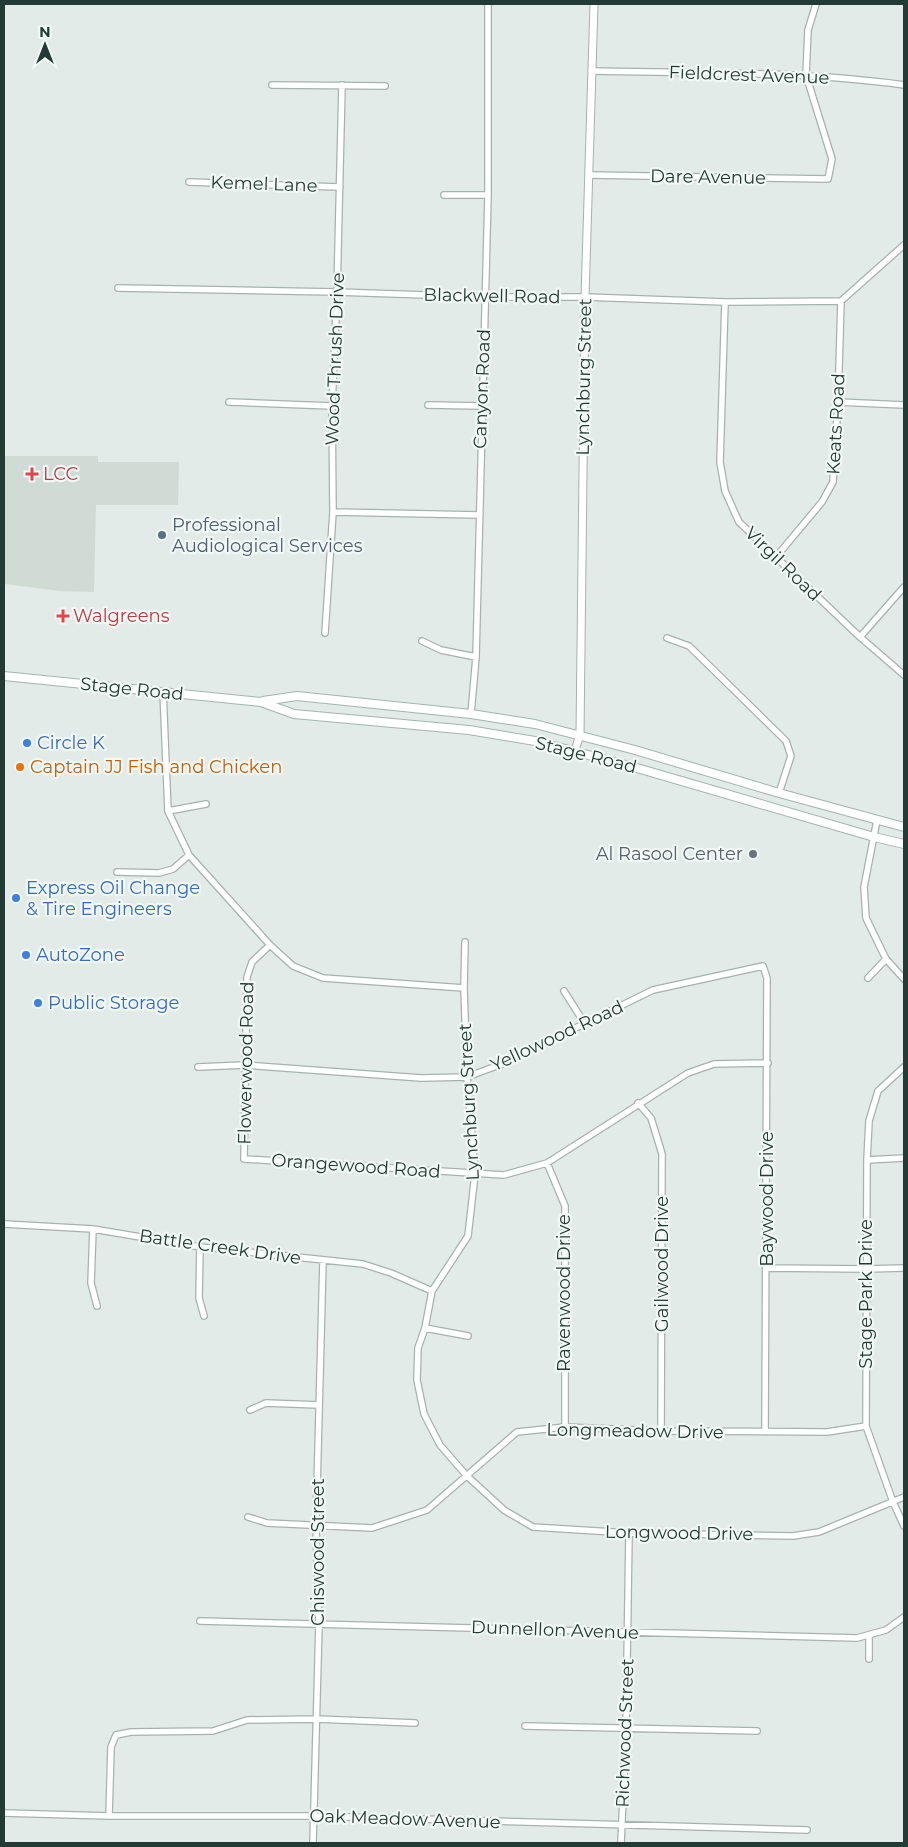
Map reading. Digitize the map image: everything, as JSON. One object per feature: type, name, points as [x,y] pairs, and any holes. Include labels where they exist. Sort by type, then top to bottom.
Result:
[{"type":"main road","name":"Stage Road","points":[[4,676],[261,702],[294,714],[469,730],[575,750],[874,837],[904,844]]},
{"type":"main road","name":"Stage Road","points":[[261,702],[297,696],[471,714],[535,724],[904,826]]},
{"type":"street","name":"Canyon Road","points":[[471,714],[476,657],[478,515],[488,195],[488,4]]},
{"type":"street","name":"Lynchburg Street","points":[[575,750],[580,735],[585,297],[594,4]]},
{"type":"street","points":[[806,75],[808,30],[816,4]]},
{"type":"street","name":"Fieldcrest Avenue","points":[[593,71],[806,75],[904,85]]},
{"type":"street","name":"Dare Avenue","points":[[589,175],[828,179],[832,159],[806,75]]},
{"type":"street","points":[[272,85],[385,86]]},
{"type":"street","name":"Wood Thrush Drive","points":[[325,633],[333,512],[332,406],[342,85]]},
{"type":"street","name":"Kemel Lane","points":[[189,182],[340,187]]},
{"type":"street","points":[[444,195],[488,195]]},
{"type":"street","points":[[841,301],[904,246]]},
{"type":"street","name":"Blackwell Road","points":[[118,288],[485,297],[585,297],[725,302],[841,301]]},
{"type":"street","name":"Keats Road","points":[[776,557],[822,502],[833,482],[841,301]]},
{"type":"street","name":"Virgil Road","points":[[725,302],[720,462],[725,491],[739,522],[860,637],[904,675]]},
{"type":"street","points":[[229,402],[332,406]]},
{"type":"street","points":[[838,402],[904,405]]},
{"type":"street","points":[[428,404],[481,406]]},
{"type":"street","points":[[333,512],[478,515]]},
{"type":"street","points":[[860,637],[904,587]]},
{"type":"street","points":[[667,638],[689,646],[786,741],[792,756],[780,793]]},
{"type":"street","points":[[422,641],[441,650],[476,657]]},
{"type":"street","points":[[163,691],[168,811],[189,854],[270,945],[293,966],[323,978],[464,988]]},
{"type":"street","points":[[168,811],[206,804]]},
{"type":"street","points":[[877,820],[864,887],[866,918],[886,959],[904,979]]},
{"type":"street","points":[[117,872],[159,873],[173,869],[189,854]]},
{"type":"street","name":"Lynchburg Street","points":[[465,942],[464,988],[467,1077],[475,1174],[468,1236],[432,1291],[425,1328],[418,1348],[417,1380],[424,1414],[440,1445],[466,1475]]},
{"type":"street","name":"Flowerwood Road","points":[[244,1159],[247,977],[252,962],[270,945]]},
{"type":"street","points":[[868,978],[886,959]]},
{"type":"street","name":"Yellowood Road","points":[[198,1067],[245,1065],[421,1078],[467,1077],[502,1064],[653,990],[764,966]]},
{"type":"street","name":"Baywood Drive","points":[[764,966],[767,978],[768,1063],[765,1432]]},
{"type":"street","points":[[564,991],[585,1024]]},
{"type":"street","name":"Orangewood Road","points":[[244,1159],[504,1175],[546,1163],[688,1073],[714,1064],[768,1063]]},
{"type":"street","name":"Stage Park Drive","points":[[904,1067],[878,1091],[869,1121],[866,1269],[866,1426],[893,1502],[904,1526]]},
{"type":"street","name":"Gailwood Drive","points":[[638,1103],[650,1118],[662,1154],[661,1431]]},
{"type":"street","points":[[867,1160],[904,1158]]},
{"type":"street","name":"Ravenwood Drive","points":[[546,1163],[565,1206],[565,1427]]},
{"type":"street","name":"Battle Creek Drive","points":[[4,1224],[92,1229],[200,1247],[363,1264],[391,1273],[432,1291]]},
{"type":"street","points":[[92,1229],[91,1283],[97,1306]]},
{"type":"street","points":[[200,1247],[199,1298],[204,1316]]},
{"type":"street","name":"Chiswood Street","points":[[313,1843],[319,1624],[316,1526],[323,1261]]},
{"type":"street","points":[[767,1268],[904,1268]]},
{"type":"street","points":[[425,1328],[468,1336]]},
{"type":"street","points":[[250,1410],[266,1403],[319,1405]]},
{"type":"street","name":"Longmeadow Drive","points":[[248,1517],[267,1523],[372,1528],[426,1510],[517,1432],[565,1427],[661,1431],[828,1432],[866,1426]]},
{"type":"street","name":"Longwood Drive","points":[[466,1475],[504,1510],[532,1527],[630,1533],[793,1536],[819,1532],[904,1497]]},
{"type":"street","name":"Richwood Street","points":[[621,1843],[626,1728],[630,1533]]},
{"type":"street","name":"Dunnellon Avenue","points":[[200,1621],[857,1638],[886,1630],[904,1617]]},
{"type":"street","points":[[869,1635],[869,1658]]},
{"type":"street","points":[[108,1816],[111,1746],[116,1735],[131,1732],[212,1730],[247,1720],[316,1719],[415,1723]]},
{"type":"street","points":[[525,1726],[757,1731]]},
{"type":"street","name":"Oak Meadow Avenue","points":[[4,1814],[313,1816],[807,1830]]},
{"type":"shaded area","points":[[4,456],[98,456],[98,462],[179,462],[178,505],[96,505],[94,592],[60,591],[5,584]]},
{"type":"place","name":"LCC","points":[[32,474]]},
{"type":"place","name":"Professional Audiological Services","points":[[162,535]]},
{"type":"place","name":"Walgreens","points":[[63,616]]},
{"type":"place","name":"Circle K","points":[[27,743]]},
{"type":"place","name":"Captain JJ Fish and Chicken","points":[[20,767]]},
{"type":"place","name":"Al Rasool Center","points":[[753,854]]},
{"type":"place","name":"Express Oil Change & Tire Engineers","points":[[16,898]]},
{"type":"place","name":"AutoZone","points":[[26,955]]},
{"type":"place","name":"Public Storage","points":[[38,1003]]}]
